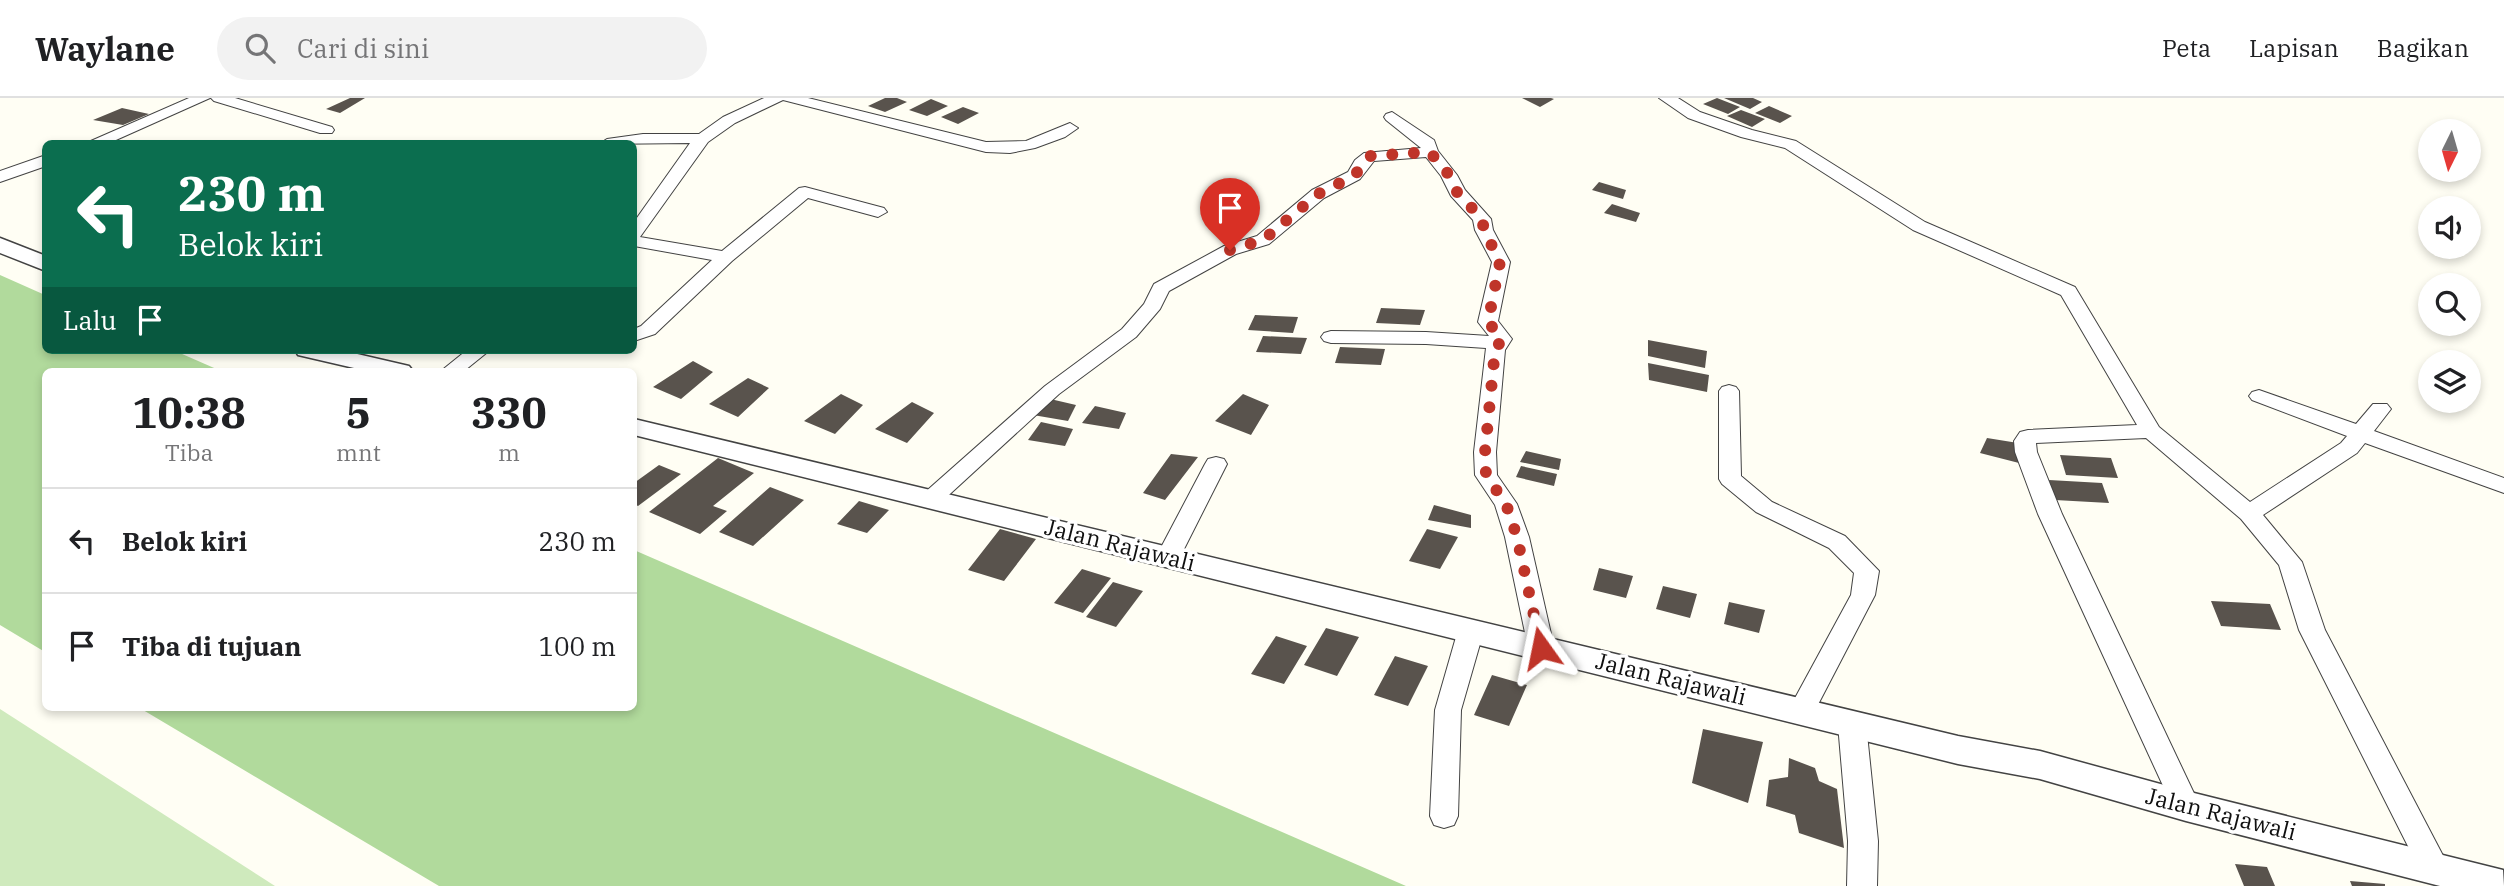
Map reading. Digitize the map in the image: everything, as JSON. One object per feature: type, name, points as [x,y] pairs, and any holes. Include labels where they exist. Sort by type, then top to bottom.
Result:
[{"type":"street","points":[[102,140],[202,98]]},
{"type":"street","points":[[219,98],[326,130]]},
{"type":"street","points":[[637,229],[702,139],[729,120],[777,98]]},
{"type":"street","points":[[789,98],[986,147],[1007,149],[1032,145],[1070,128]]},
{"type":"street","points":[[1667,98],[1694,115],[1747,134],[1790,144],[1919,226],[2064,288],[2151,431],[2249,514],[2290,562],[2312,630],[2435,869]]},
{"type":"street","points":[[1392,117],[1428,143],[1430,152],[1449,175],[1457,192],[1482,219],[1484,230],[1500,262],[1488,322],[1502,339],[1495,350],[1485,452],[1486,475],[1506,504],[1517,537],[1541,648]]},
{"type":"street","points":[[634,140],[654,137],[702,139]]},
{"type":"street","points":[[931,499],[1053,389],[1137,327],[1154,306],[1161,288],[1230,250],[1263,240],[1318,194],[1354,176],[1370,156],[1430,152]]},
{"type":"street","points":[[0,177],[42,161]]},
{"type":"street","points":[[637,334],[648,330],[726,257],[805,192],[877,212]]},
{"type":"street","points":[[637,242],[726,257]]},
{"type":"street","points":[[0,245],[42,262]]},
{"type":"street","points":[[1331,337],[1426,338],[1499,344]]},
{"type":"street","points":[[325,354],[387,368]]},
{"type":"street","points":[[455,368],[474,354]]},
{"type":"street","points":[[1729,391],[1730,479],[1765,507],[1837,542],[1867,570],[1863,595],[1801,711]]},
{"type":"street","points":[[2259,396],[2504,486]]},
{"type":"street","points":[[2249,514],[2280,491],[2299,482],[2349,449],[2380,409]]},
{"type":"street","name":"Jalan Rajawali","points":[[637,428],[1958,750],[2040,765],[2186,806],[2503,886]]},
{"type":"street","points":[[2151,431],[2028,437],[2025,441],[2026,452],[2050,514],[2186,806]]},
{"type":"street","points":[[1168,557],[1216,464]]},
{"type":"street","points":[[1444,816],[1448,710],[1471,631]]},
{"type":"street","points":[[1852,724],[1863,841],[1862,886]]},
{"type":"green space","points":[[0,275],[42,294],[42,354],[182,354],[214,368],[42,368],[42,650],[0,625]]},
{"type":"green space","points":[[637,551],[1406,886],[439,886],[145,711],[637,711]]},
{"type":"green space","points":[[0,709],[275,886],[0,886]]},
{"type":"building","points":[[350,98],[365,98],[340,113],[326,109]]},
{"type":"building","points":[[885,98],[897,98],[907,102],[885,112],[868,106]]},
{"type":"building","points":[[1522,98],[1551,98],[1554,99],[1540,107]]},
{"type":"building","points":[[1717,98],[1740,107],[1728,114],[1703,104]]},
{"type":"building","points":[[1724,98],[1753,98],[1762,102],[1750,109]]},
{"type":"building","points":[[931,99],[948,106],[927,116],[909,110]]},
{"type":"building","points":[[1769,106],[1792,116],[1780,123],[1755,113]]},
{"type":"building","points":[[963,107],[979,113],[958,124],[941,117]]},
{"type":"building","points":[[122,108],[149,114],[123,125],[93,120]]},
{"type":"building","points":[[1741,110],[1765,119],[1752,127],[1727,116]]},
{"type":"building","points":[[1599,182],[1626,190],[1623,199],[1592,190]]},
{"type":"building","points":[[1612,204],[1640,213],[1636,222],[1604,213]]},
{"type":"building","points":[[1381,308],[1425,310],[1420,325],[1376,323]]},
{"type":"building","points":[[1255,315],[1298,317],[1293,333],[1248,330]]},
{"type":"building","points":[[1263,336],[1307,338],[1301,354],[1256,352]]},
{"type":"building","points":[[1648,340],[1707,351],[1705,368],[1648,356]]},
{"type":"building","points":[[1340,347],[1385,349],[1381,365],[1335,363]]},
{"type":"building","points":[[693,361],[713,372],[681,399],[653,387]]},
{"type":"building","points":[[1648,363],[1709,375],[1707,392],[1649,380]]},
{"type":"building","points":[[748,378],[769,388],[738,417],[709,404]]},
{"type":"building","points":[[841,394],[863,405],[835,434],[804,421]]},
{"type":"building","points":[[1243,394],[1269,405],[1251,435],[1215,421]]},
{"type":"building","points":[[1046,398],[1076,405],[1068,421],[1033,415]]},
{"type":"building","points":[[912,402],[934,413],[907,443],[875,429]]},
{"type":"building","points":[[1095,406],[1126,413],[1119,429],[1082,423]]},
{"type":"building","points":[[1041,422],[1073,429],[1065,446],[1028,440]]},
{"type":"building","points":[[1987,438],[2018,443],[2019,463],[1980,453]]},
{"type":"building","points":[[1526,451],[1561,459],[1559,470],[1520,462]]},
{"type":"building","points":[[1171,454],[1198,457],[1165,500],[1143,493]]},
{"type":"building","points":[[2060,455],[2111,458],[2118,478],[2066,475]]},
{"type":"building","points":[[718,458],[754,473],[713,506],[727,511],[700,534],[649,512]]},
{"type":"building","points":[[659,465],[681,474],[638,506],[637,481]]},
{"type":"building","points":[[1521,466],[1557,474],[1554,486],[1516,477]]},
{"type":"building","points":[[2049,480],[2102,483],[2109,503],[2055,500]]},
{"type":"building","points":[[770,487],[804,500],[753,546],[719,532]]},
{"type":"building","points":[[859,501],[889,510],[867,533],[837,524]]},
{"type":"building","points":[[1434,505],[1471,515],[1471,528],[1428,520]]},
{"type":"building","points":[[1000,529],[1036,539],[1004,581],[968,570]]},
{"type":"building","points":[[1427,529],[1458,537],[1440,569],[1409,561]]},
{"type":"building","points":[[1599,568],[1633,576],[1626,598],[1593,590]]},
{"type":"building","points":[[1082,569],[1111,578],[1083,613],[1054,603]]},
{"type":"building","points":[[1113,582],[1143,591],[1116,627],[1086,617]]},
{"type":"building","points":[[1663,586],[1697,594],[1690,618],[1656,609]]},
{"type":"building","points":[[2211,601],[2270,604],[2281,630],[2221,626]]},
{"type":"building","points":[[1729,602],[1765,610],[1759,633],[1724,624]]},
{"type":"building","points":[[1326,628],[1359,637],[1337,676],[1304,665]]},
{"type":"building","points":[[1276,636],[1307,646],[1284,684],[1251,674]]},
{"type":"building","points":[[1395,656],[1428,666],[1408,706],[1374,695]]},
{"type":"building","points":[[1492,675],[1527,685],[1509,726],[1474,715]]},
{"type":"building","points":[[1703,729],[1763,742],[1748,803],[1692,783]]},
{"type":"building","points":[[1789,758],[1815,768],[1819,781],[1837,789],[1844,848],[1799,833],[1795,815],[1766,806],[1769,780],[1788,777]]},
{"type":"building","points":[[2235,864],[2267,867],[2275,886],[2244,886]]},
{"type":"building","points":[[2350,881],[2385,884],[2385,886],[2352,886]]},
{"type":"route","points":[[1230,250],[1263,240],[1318,194],[1354,176],[1370,156],[1430,152],[1449,175],[1457,192],[1482,219],[1484,230],[1500,262],[1488,322],[1502,339],[1495,350],[1485,452],[1486,475],[1506,504],[1517,537],[1541,648]]}]
